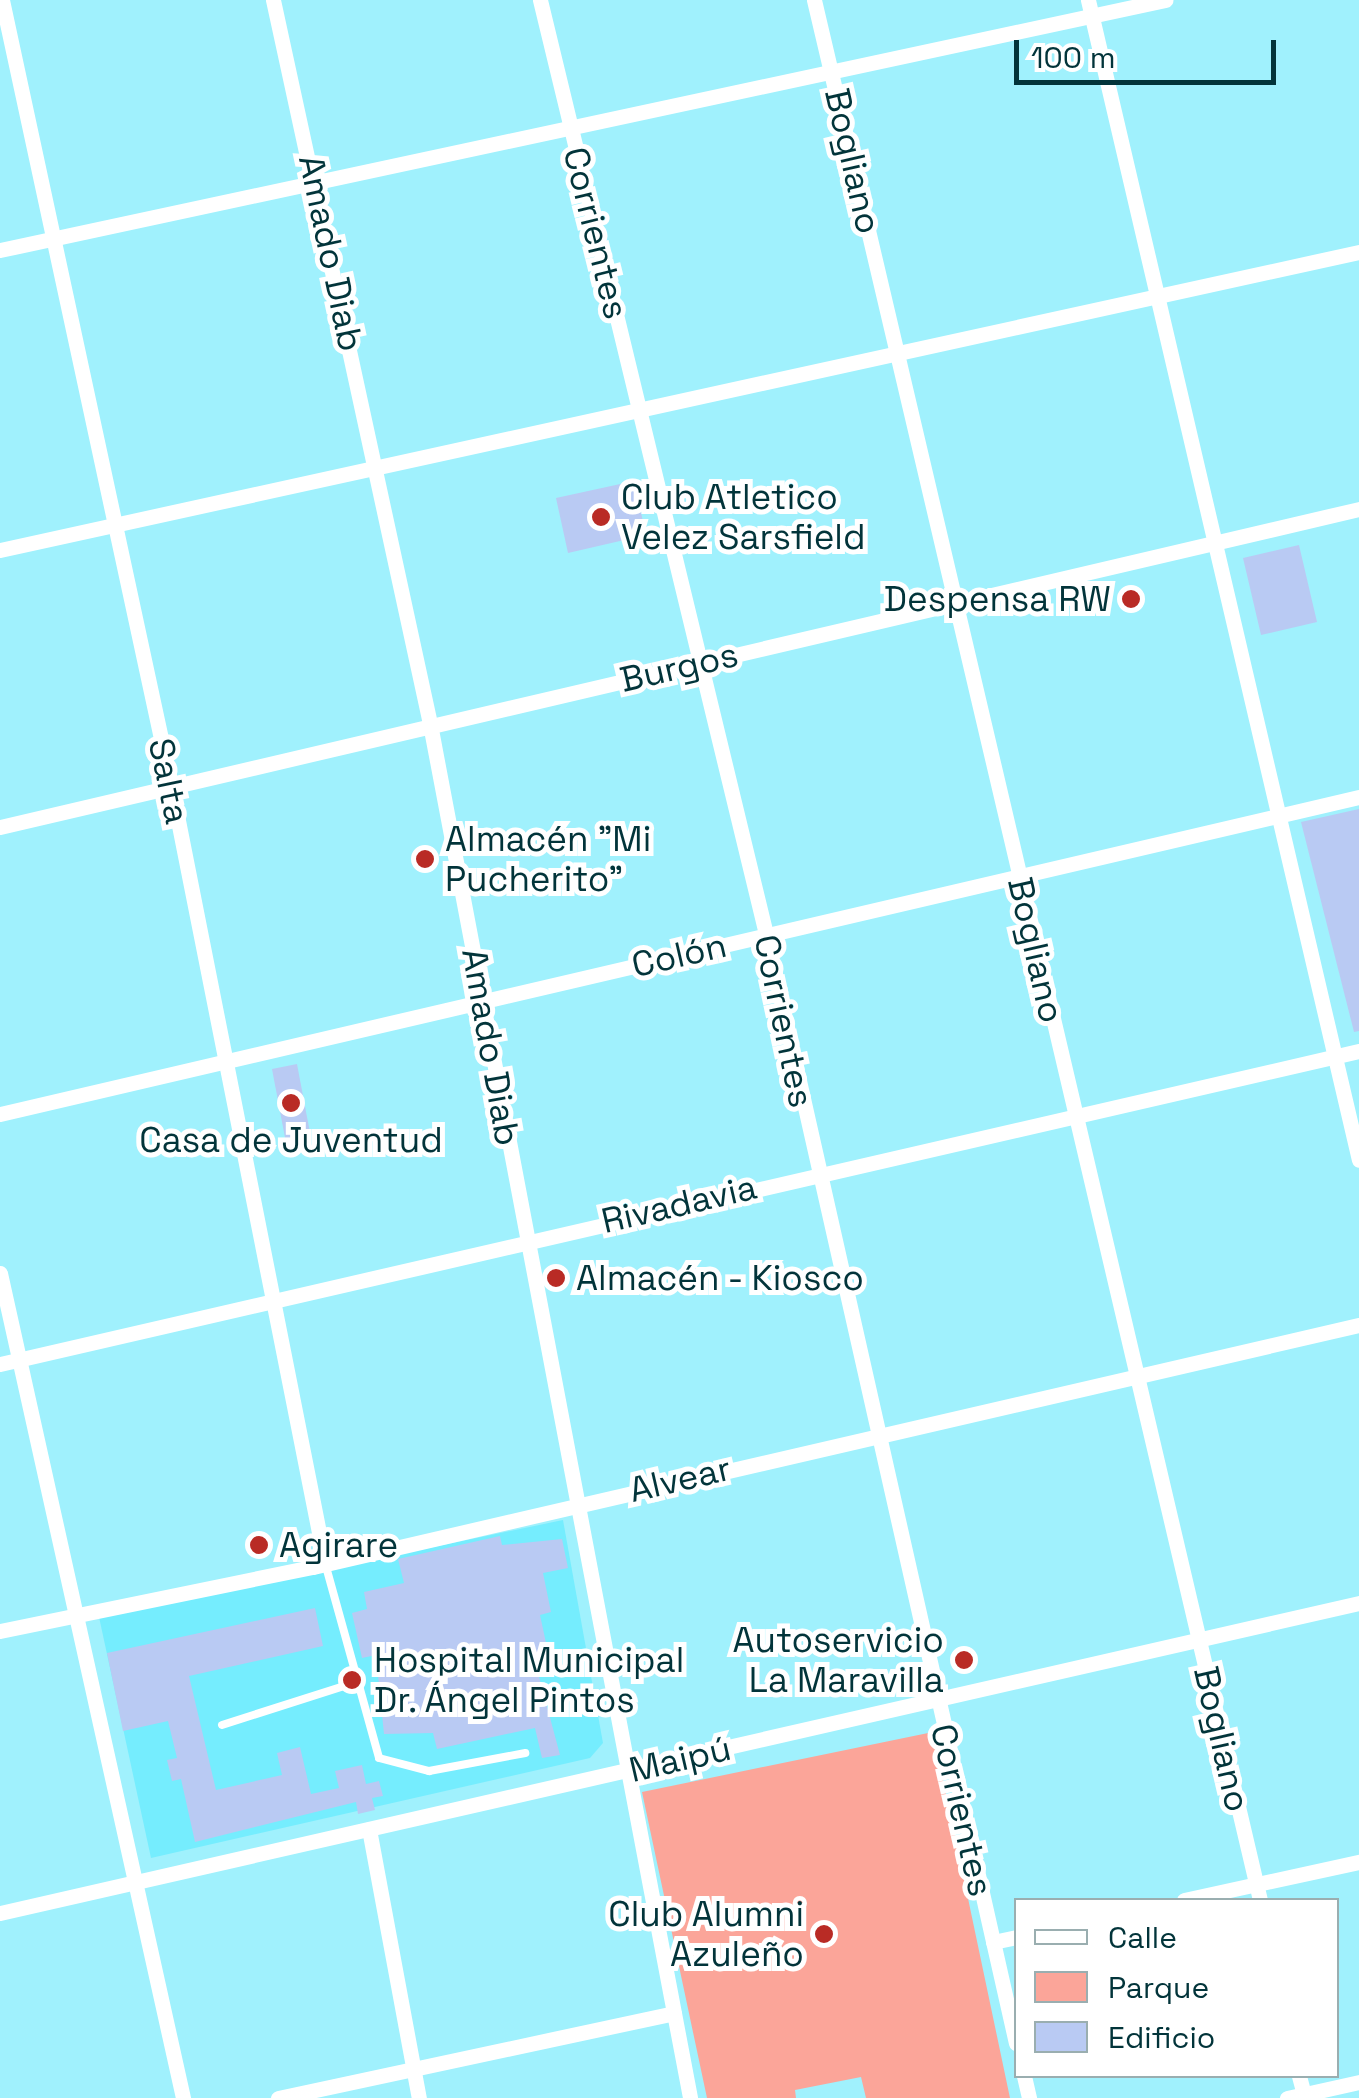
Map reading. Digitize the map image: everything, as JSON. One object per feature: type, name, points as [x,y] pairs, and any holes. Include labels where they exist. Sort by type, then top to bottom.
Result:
[{"type":"street","name":"Salta","points":[[2,0],[110,524],[171,785],[268,1297],[325,1564]]},
{"type":"street","name":"Amado Diab","points":[[274,0],[430,724],[624,1772],[690,2098]]},
{"type":"street","name":"Corrientes","points":[[540,0],[766,934],[815,1174],[1014,2035]]},
{"type":"street","name":"Bogliano","points":[[814,0],[1258,1893]]},
{"type":"street","points":[[0,250],[570,128],[1090,8],[1165,0]]},
{"type":"street","points":[[1090,8],[1359,1160]]},
{"type":"street","points":[[0,550],[378,471],[1359,252]]},
{"type":"street","name":"Burgos","points":[[0,827],[1359,509]]},
{"type":"street","name":"Colón","points":[[0,1114],[1359,796]]},
{"type":"street","name":"Rivadavia","points":[[0,1364],[524,1238],[1076,1120],[1359,1051]]},
{"type":"street","points":[[0,1273],[183,2098]]},
{"type":"street","name":"Alvear","points":[[0,1631],[74,1612],[325,1564],[874,1434],[1359,1325]]},
{"type":"street","name":"Maipú","points":[[0,1913],[1359,1603]]},
{"type":"street","points":[[369,1829],[420,2098]]},
{"type":"street","points":[[1205,1898],[1258,1893],[1359,1862]]},
{"type":"street","points":[[993,1942],[1014,1937]]},
{"type":"street","points":[[278,2098],[674,2013]]},
{"type":"street","points":[[1298,2097],[1359,2082]]},
{"type":"lane","points":[[325,1564],[374,1750],[390,1765],[429,1772],[525,1753]]},
{"type":"lane","points":[[222,1725],[354,1683]]},
{"type":"shaded area","name":"Hospital Municipal Dr. Ángel Pintos","points":[[563,1520],[603,1743],[590,1758],[151,1858],[99,1617]]},
{"type":"green space","name":"Club Alumni Azuleño","points":[[933,1732],[1010,2098],[866,2098],[861,2077],[795,2090],[796,2098],[707,2098],[642,1792]]},
{"type":"building","name":"Club Atletico Velez Sarsfield","points":[[634,481],[646,535],[568,553],[556,498]]},
{"type":"building","points":[[1299,545],[1317,622],[1261,635],[1243,558]]},
{"type":"building","points":[[1359,809],[1359,1031],[1354,1032],[1301,822]]},
{"type":"building","name":"Casa de Juventud","points":[[297,1064],[311,1138],[286,1143],[272,1069]]},
{"type":"building","points":[[500,1536],[502,1545],[562,1539],[568,1568],[543,1573],[551,1612],[540,1615],[551,1666],[537,1669],[560,1755],[542,1758],[535,1728],[437,1749],[433,1733],[384,1734],[376,1655],[362,1658],[352,1613],[367,1609],[364,1592],[404,1583],[398,1559]]},
{"type":"building","points":[[315,1608],[323,1646],[189,1676],[216,1790],[282,1775],[277,1753],[300,1747],[311,1794],[339,1788],[335,1771],[362,1765],[366,1784],[379,1781],[383,1796],[372,1798],[375,1810],[358,1814],[356,1802],[195,1842],[181,1779],[172,1781],[167,1760],[177,1758],[168,1721],[123,1731],[107,1653]]},
{"type":"place","name":"Club Atletico Velez Sarsfield","points":[[601,517]]},
{"type":"place","name":"Despensa RW","points":[[1131,599]]},
{"type":"place","name":"Almacén \"Mi Pucherito\"","points":[[425,859]]},
{"type":"place","name":"Casa de Juventud","points":[[291,1103]]},
{"type":"place","name":"Almacén - Kiosco","points":[[556,1278]]},
{"type":"place","name":"Agirare","points":[[259,1545]]},
{"type":"place","name":"Autoservicio La Maravilla","points":[[964,1660]]},
{"type":"place","name":"Hospital Municipal Dr. Ángel Pintos","points":[[352,1680]]},
{"type":"place","name":"Club Alumni Azuleño","points":[[824,1934]]}]
